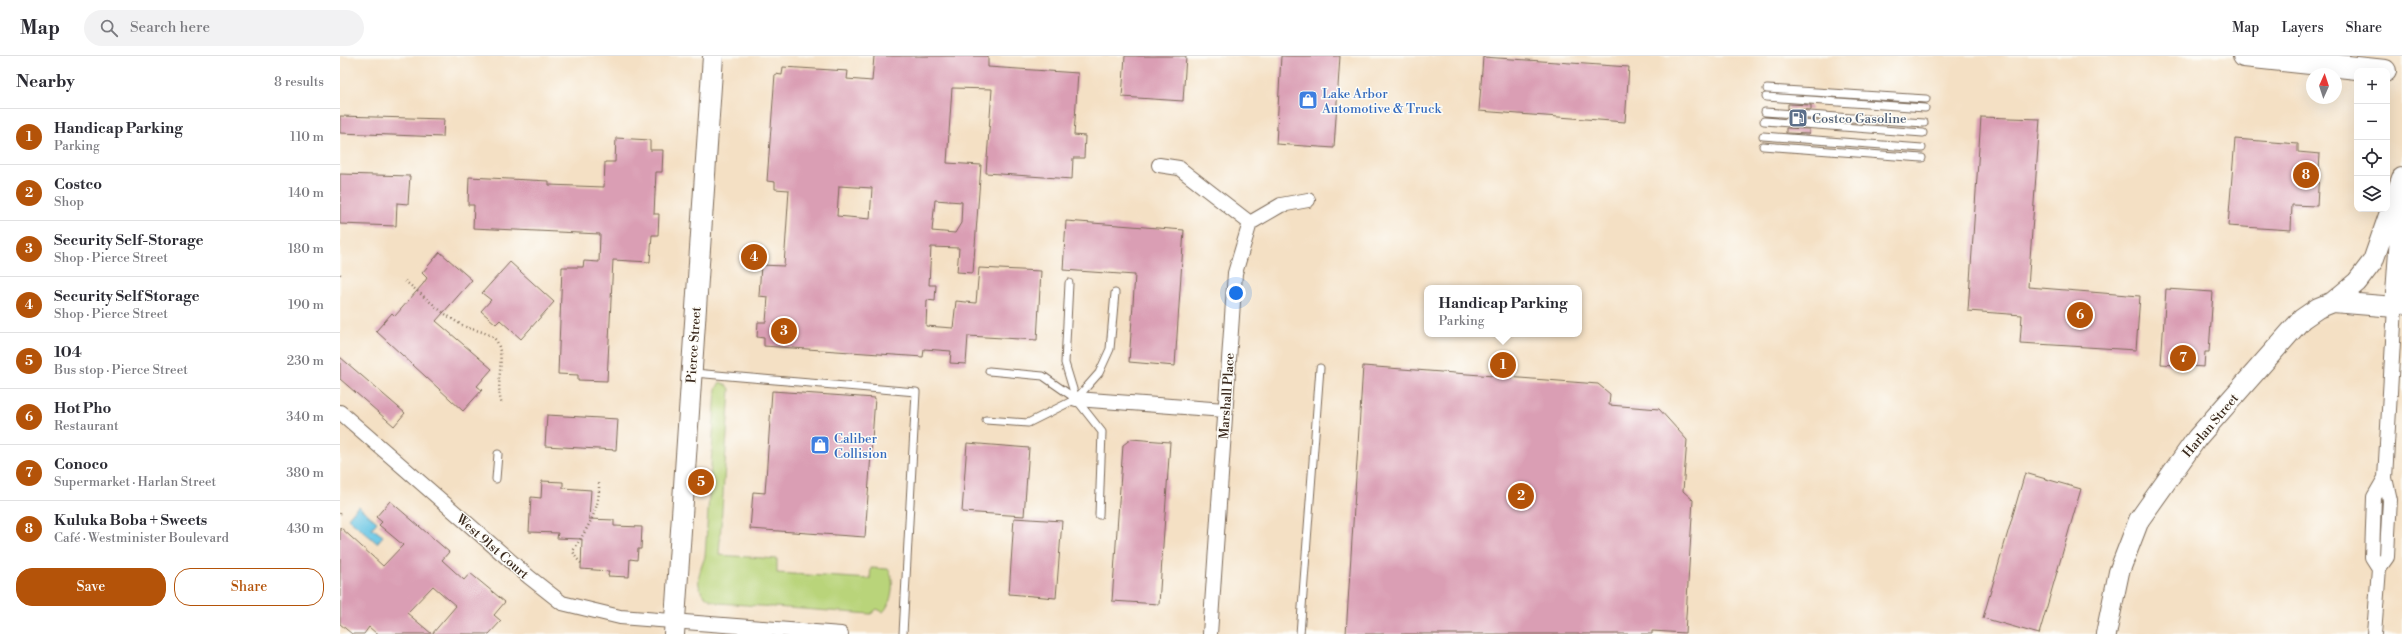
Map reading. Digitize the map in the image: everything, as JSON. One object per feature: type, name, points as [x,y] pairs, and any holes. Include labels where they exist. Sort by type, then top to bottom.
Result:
[{"type":"main road","points":[[2244,56],[2358,68]]},
{"type":"main road","points":[[2390,72],[2402,73]]},
{"type":"street","name":"Pierce Street","points":[[674,627],[713,56]]},
{"type":"street","points":[[1159,165],[1179,168],[1250,223],[1281,205],[1308,200]]},
{"type":"street","points":[[2334,302],[2357,282],[2373,261],[2402,178]]},
{"type":"street","points":[[2374,634],[2379,568],[2372,557],[2374,497],[2385,478],[2399,307],[2402,210]]},
{"type":"street","name":"Marshall Place","points":[[1210,634],[1235,273],[1250,223]]},
{"type":"street","name":"Harlan Street","points":[[2106,634],[2119,572],[2139,520],[2170,474],[2197,438],[2302,319],[2318,308],[2334,302],[2399,307]]},
{"type":"street","points":[[1076,399],[1225,410]]},
{"type":"street","name":"West 91st Court","points":[[340,412],[529,577],[562,603],[620,617],[674,627],[842,634]]},
{"type":"lane","points":[[1767,89],[1926,99]]},
{"type":"lane","points":[[1766,97],[1925,108]]},
{"type":"lane","points":[[1765,112],[1924,123]]},
{"type":"lane","points":[[1764,122],[1924,133]]},
{"type":"lane","points":[[1764,136],[1922,148]]},
{"type":"lane","points":[[1763,146],[1922,158]]},
{"type":"lane","points":[[1069,283],[1065,363],[1076,399]]},
{"type":"lane","points":[[986,420],[1028,423],[1076,399],[1099,373],[1110,349],[1115,293]]},
{"type":"lane","points":[[1300,634],[1320,368]]},
{"type":"lane","points":[[989,371],[1043,376],[1076,399],[1102,432],[1099,515]]},
{"type":"lane","points":[[691,372],[916,392],[903,634]]},
{"type":"lane","points":[[496,479],[498,454]]},
{"type":"path","points":[[405,281],[464,326],[489,335],[496,340],[499,348],[498,393],[502,405]]},
{"type":"path","points":[[581,563],[573,552],[596,511],[600,498],[599,482]]},
{"type":"green space","points":[[720,382],[727,385],[730,389],[719,555],[777,559],[777,573],[870,579],[871,568],[888,569],[892,579],[892,591],[889,603],[883,612],[877,609],[871,614],[719,603],[710,600],[704,595],[699,584],[699,578],[705,557],[716,389]]},
{"type":"water","points":[[358,506],[377,522],[372,528],[383,536],[377,543],[348,518]]},
{"type":"building","points":[[874,56],[988,56],[988,67],[1078,73],[1074,135],[1085,136],[1084,158],[1073,158],[1072,179],[986,173],[992,89],[952,88],[947,163],[981,165],[973,273],[957,272],[959,248],[931,247],[929,285],[936,285],[935,301],[927,300],[926,326],[953,328],[956,301],[976,303],[979,268],[1041,271],[1037,340],[968,336],[966,364],[950,363],[951,351],[924,349],[923,357],[764,346],[764,338],[757,337],[758,322],[766,322],[768,297],[759,296],[761,265],[784,266],[789,190],[775,189],[775,182],[767,181],[775,74],[782,75],[783,67],[848,71],[847,79],[872,81]],"holes":[[[839,186],[872,188],[870,219],[837,216]],[[935,200],[962,202],[961,223],[955,233],[932,231]]]},
{"type":"building","points":[[1125,56],[1186,56],[1183,101],[1122,97]]},
{"type":"building","name":"Lake Arbor Automotive & Truck","points":[[1281,56],[1340,56],[1334,148],[1276,144]]},
{"type":"building","points":[[1483,57],[1629,67],[1625,122],[1479,111]]},
{"type":"building","points":[[1788,104],[1811,105],[1811,110],[1788,109]]},
{"type":"building","points":[[340,116],[444,119],[443,137],[340,133]]},
{"type":"building","points":[[1981,117],[2040,119],[2028,287],[2140,296],[2136,350],[2020,343],[2022,315],[1968,311]]},
{"type":"building","points":[[1786,128],[1809,129],[1809,134],[1786,133]]},
{"type":"building","points":[[616,138],[650,140],[650,150],[663,150],[662,172],[656,172],[654,214],[659,214],[658,235],[652,235],[650,262],[613,260],[607,381],[578,380],[578,375],[558,374],[562,267],[583,267],[584,261],[599,262],[600,234],[473,228],[474,205],[468,205],[469,177],[549,181],[549,185],[604,187],[605,162],[615,162]]},
{"type":"building","points":[[2235,139],[2298,144],[2298,152],[2320,154],[2317,206],[2292,205],[2291,230],[2228,226]]},
{"type":"building","points":[[340,174],[410,176],[408,204],[397,203],[396,226],[340,224]]},
{"type":"building","points":[[1066,221],[1184,230],[1175,366],[1129,362],[1135,275],[1063,270]]},
{"type":"building","points":[[440,252],[472,280],[436,321],[492,369],[477,386],[482,390],[463,411],[376,331],[392,313],[395,316],[423,284],[427,278],[422,273]]},
{"type":"building","points":[[510,262],[554,302],[521,339],[500,320],[496,324],[481,311],[491,300],[482,293]]},
{"type":"building","points":[[2166,289],[2213,292],[2209,352],[2205,352],[2204,367],[2161,364]]},
{"type":"building","points":[[340,357],[405,413],[394,426],[340,379]]},
{"type":"building","points":[[1363,366],[1598,384],[1610,394],[1609,405],[1659,409],[1687,440],[1683,491],[1693,500],[1685,633],[1652,631],[1652,634],[1346,634]]},
{"type":"building","name":"Caliber Collision","points":[[772,391],[875,398],[865,537],[750,529],[753,492],[765,493]]},
{"type":"building","points":[[547,415],[618,419],[616,450],[545,446]]},
{"type":"building","points":[[1131,439],[1170,442],[1159,604],[1112,601],[1123,445]]},
{"type":"building","points":[[967,443],[1029,448],[1024,516],[962,512]]},
{"type":"building","points":[[2025,473],[2081,489],[2039,634],[1983,618]]},
{"type":"building","points":[[542,481],[563,482],[563,488],[591,490],[589,519],[614,520],[614,526],[642,527],[641,549],[638,549],[637,560],[630,559],[629,577],[608,576],[609,571],[581,569],[582,539],[557,538],[558,533],[529,532],[531,497],[541,498]]},
{"type":"building","points":[[390,501],[449,552],[442,560],[464,580],[470,573],[505,602],[494,615],[501,621],[489,634],[432,634],[377,634],[369,627],[364,634],[352,634],[340,624],[340,527],[383,566],[403,545],[379,525],[382,522],[376,517]],"holes":[[[433,586],[456,606],[432,634],[407,613]]]},
{"type":"building","points":[[1014,518],[1062,521],[1056,598],[1009,594]]},
{"type":"place","name":"Lake Arbor Automotive & Truck","points":[[1308,100]]},
{"type":"place","name":"Costco Gasoline","points":[[1798,118]]},
{"type":"place","name":"Kuluka Boba + Sweets","points":[[2306,175]]},
{"type":"place","name":"Security Self Storage","points":[[754,257]]},
{"type":"place","name":"Hot Pho","points":[[2080,315]]},
{"type":"place","name":"Security Self-Storage","points":[[784,331]]},
{"type":"place","name":"Conoco","points":[[2183,358]]},
{"type":"place","name":"Handicap Parking","points":[[1503,365]]},
{"type":"place","name":"Caliber Collision","points":[[820,445]]},
{"type":"place","name":"104","points":[[701,482]]},
{"type":"place","name":"Costco","points":[[1521,496]]}]
